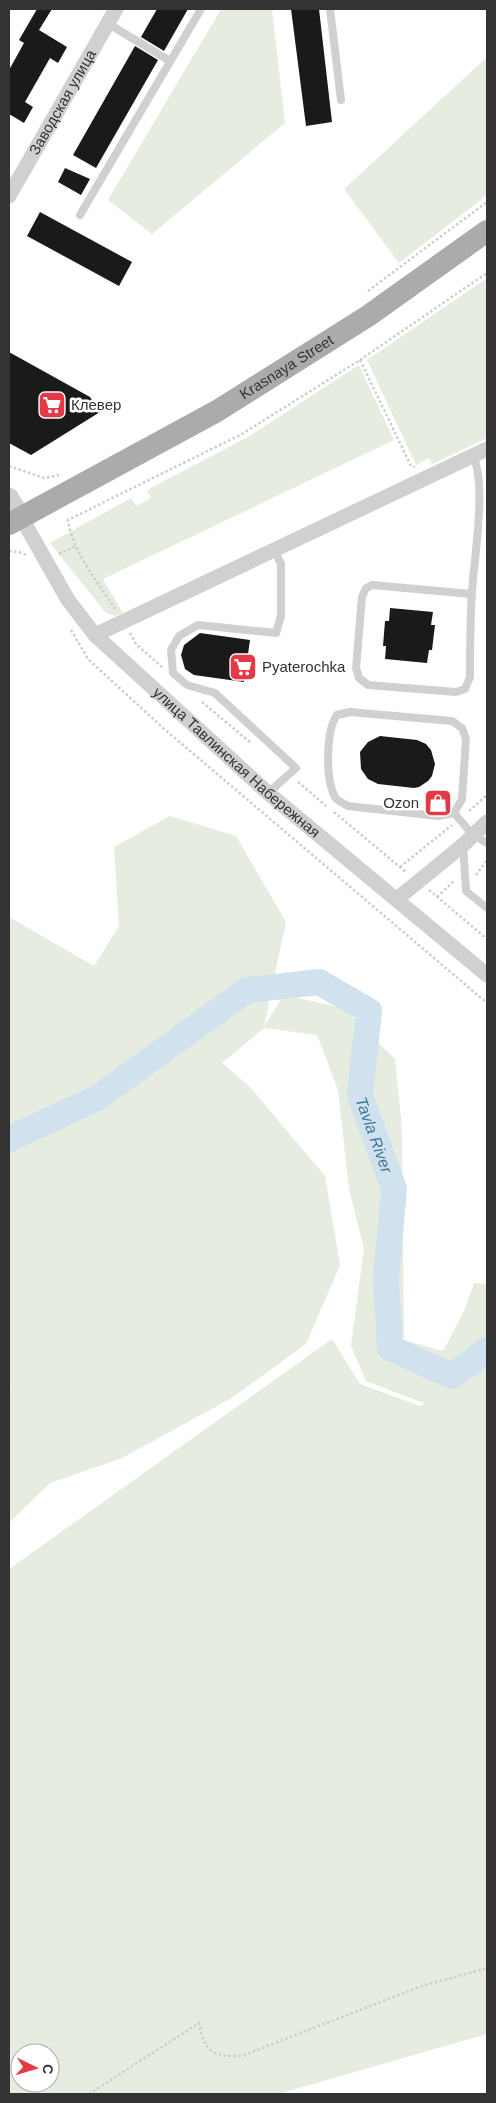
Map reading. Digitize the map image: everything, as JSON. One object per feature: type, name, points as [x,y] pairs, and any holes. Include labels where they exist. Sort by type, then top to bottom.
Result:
[{"type":"main road","name":"Krasnaya Street","points":[[15,521],[71,481],[217,411],[368,316],[487,231]]},
{"type":"street","name":"Заводская улица","points":[[9,196],[116,9]]},
{"type":"street","points":[[95,635],[487,449]]},
{"type":"street","points":[[9,497],[15,521]]},
{"type":"street","name":"улица Тавлинская Набережная","points":[[15,521],[68,600],[95,635],[268,793],[487,975]]},
{"type":"street","points":[[397,899],[487,822]]},
{"type":"lane","points":[[80,216],[200,9]]},
{"type":"lane","points":[[330,9],[341,100]]},
{"type":"lane","points":[[107,23],[170,61]]},
{"type":"lane","points":[[472,594],[372,585],[366,588],[362,596],[356,668],[359,678],[368,685],[456,692],[465,688],[470,676],[472,594],[477,523],[484,485],[473,456]]},
{"type":"lane","points":[[477,523],[487,524]]},
{"type":"lane","points":[[268,793],[296,768],[215,694],[187,685],[173,673],[171,650],[179,636],[198,625],[276,633],[281,616],[281,564],[274,550]]},
{"type":"lane","points":[[457,816],[438,816],[348,806],[336,799],[330,785],[329,766],[332,723],[338,715],[350,712],[452,721],[462,728],[466,739],[462,799],[457,816],[468,840],[466,891],[487,908]]},
{"type":"lane","points":[[468,840],[487,843]]},
{"type":"path","points":[[365,294],[487,202]]},
{"type":"path","points":[[76,546],[70,534],[68,520],[242,434],[360,360],[487,273]]},
{"type":"path","points":[[360,360],[412,466],[419,468]]},
{"type":"path","points":[[9,466],[44,478],[71,481]]},
{"type":"path","points":[[400,867],[457,816],[487,795]]},
{"type":"path","points":[[89,2094],[199,2023],[206,2047],[215,2054],[227,2057],[242,2056],[419,1987],[487,1968]]},
{"type":"shaded area","points":[[221,9],[272,9],[285,123],[152,234],[108,200]]},
{"type":"shaded area","points":[[487,57],[487,195],[399,263],[344,189]]},
{"type":"shaded area","points":[[487,278],[487,438],[432,464],[429,458],[416,465],[367,360]]},
{"type":"shaded area","points":[[359,365],[394,440],[103,579],[123,613],[115,616],[106,613],[50,543],[131,498],[136,506],[151,498],[147,490],[248,437]]},
{"type":"shaded area","points":[[170,816],[236,836],[286,922],[264,1026],[284,995],[343,1008],[395,1059],[402,1128],[404,1340],[443,1351],[465,1309],[474,1283],[487,1284],[487,2034],[278,2094],[9,2094],[9,1569],[332,1339],[360,1384],[420,1406],[426,1404],[366,1381],[351,1346],[364,1249],[349,1189],[338,1090],[317,1035],[264,1028],[222,1063],[250,1087],[325,1176],[340,1265],[306,1344],[230,1399],[122,1458],[50,1483],[9,1523],[9,1391],[11,1390],[9,1385],[9,917],[94,966],[119,926],[114,847]]},
{"type":"building","points":[[37,9],[52,9],[39,30],[67,47],[58,63],[50,58],[25,102],[33,107],[24,123],[9,114],[9,70],[24,43],[19,40]]},
{"type":"building","points":[[157,9],[188,9],[164,51],[141,37]]},
{"type":"building","points":[[291,9],[319,9],[332,122],[306,126]]},
{"type":"building","points":[[135,46],[158,60],[96,168],[73,155]]},
{"type":"building","points":[[65,168],[90,179],[81,195],[58,182]]},
{"type":"building","points":[[40,212],[132,262],[119,286],[27,236]]},
{"type":"building","name":"Клевер","points":[[9,352],[90,397],[100,412],[31,455],[9,443]]},
{"type":"building","points":[[390,608],[433,612],[431,625],[435,625],[432,650],[429,650],[427,663],[385,659],[386,646],[383,646],[385,621],[389,621]]},
{"type":"building","points":[[200,633],[250,640],[244,682],[194,675],[185,669],[181,655],[184,645]]},
{"type":"building","points":[[380,736],[417,740],[426,744],[431,750],[435,764],[432,776],[428,781],[414,788],[378,784],[368,779],[361,769],[360,752],[368,742]]},
{"type":"waterway","name":"Tavla River","points":[[9,1139],[97,1098],[247,990],[319,982],[369,1011],[360,1095],[394,1189],[386,1279],[390,1348],[452,1376],[487,1350]]},
{"type":"place","name":"Клевер","points":[[52,405]]},
{"type":"place","name":"Pyaterochka","points":[[243,667]]},
{"type":"place","name":"Ozon","points":[[438,803]]}]
